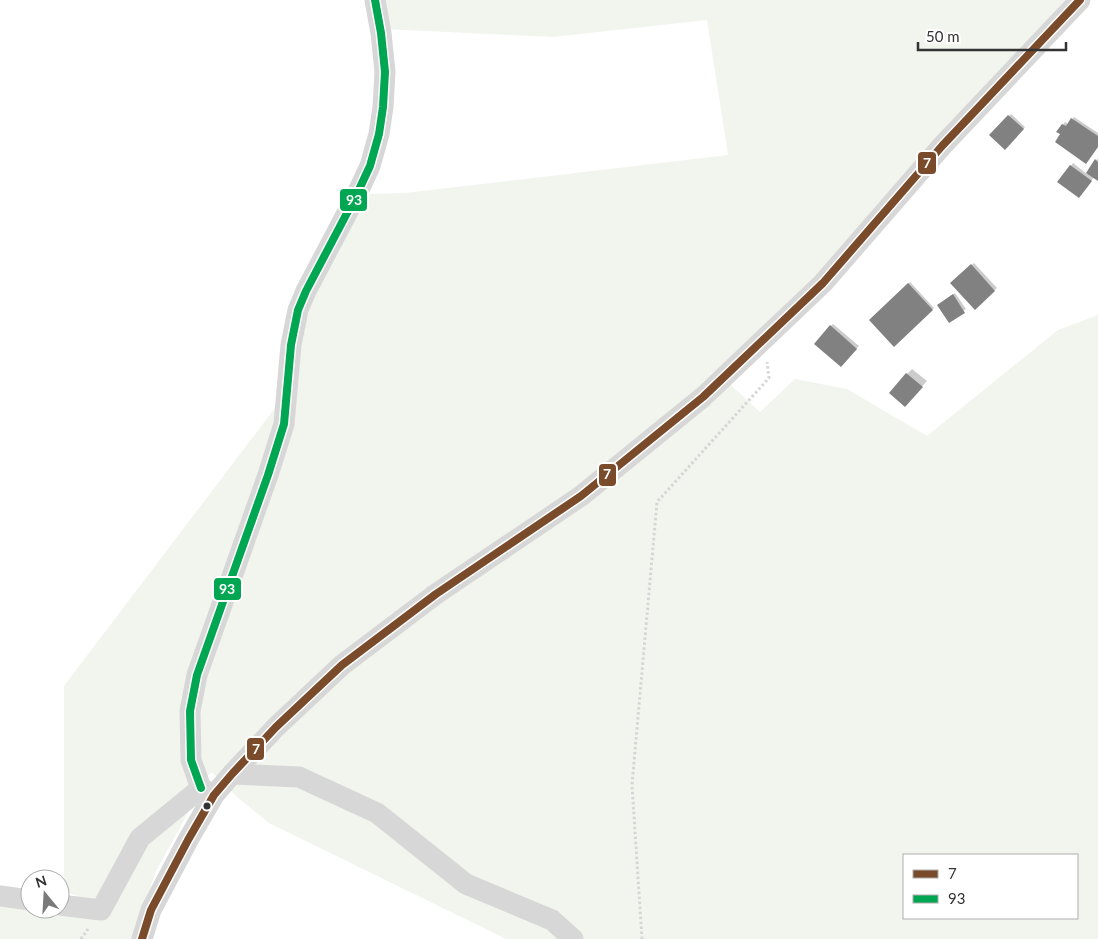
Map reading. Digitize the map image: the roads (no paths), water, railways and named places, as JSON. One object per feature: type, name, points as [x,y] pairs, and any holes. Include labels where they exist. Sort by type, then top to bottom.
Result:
[{"type":"street","points":[[142,939],[151,910],[188,840],[207,792],[191,760],[190,711],[197,675],[268,475],[284,424],[291,345],[298,310],[306,290],[367,174],[379,134],[385,72],[375,0]]},
{"type":"street","points":[[70,906],[101,910],[140,838],[232,774],[276,727],[342,665],[436,594],[580,496],[703,397],[823,283],[942,146],[1080,0]]},
{"type":"street","points":[[232,774],[299,777],[377,812],[466,884],[552,920],[573,939]]},
{"type":"street","points":[[0,896],[20,899]]}]
